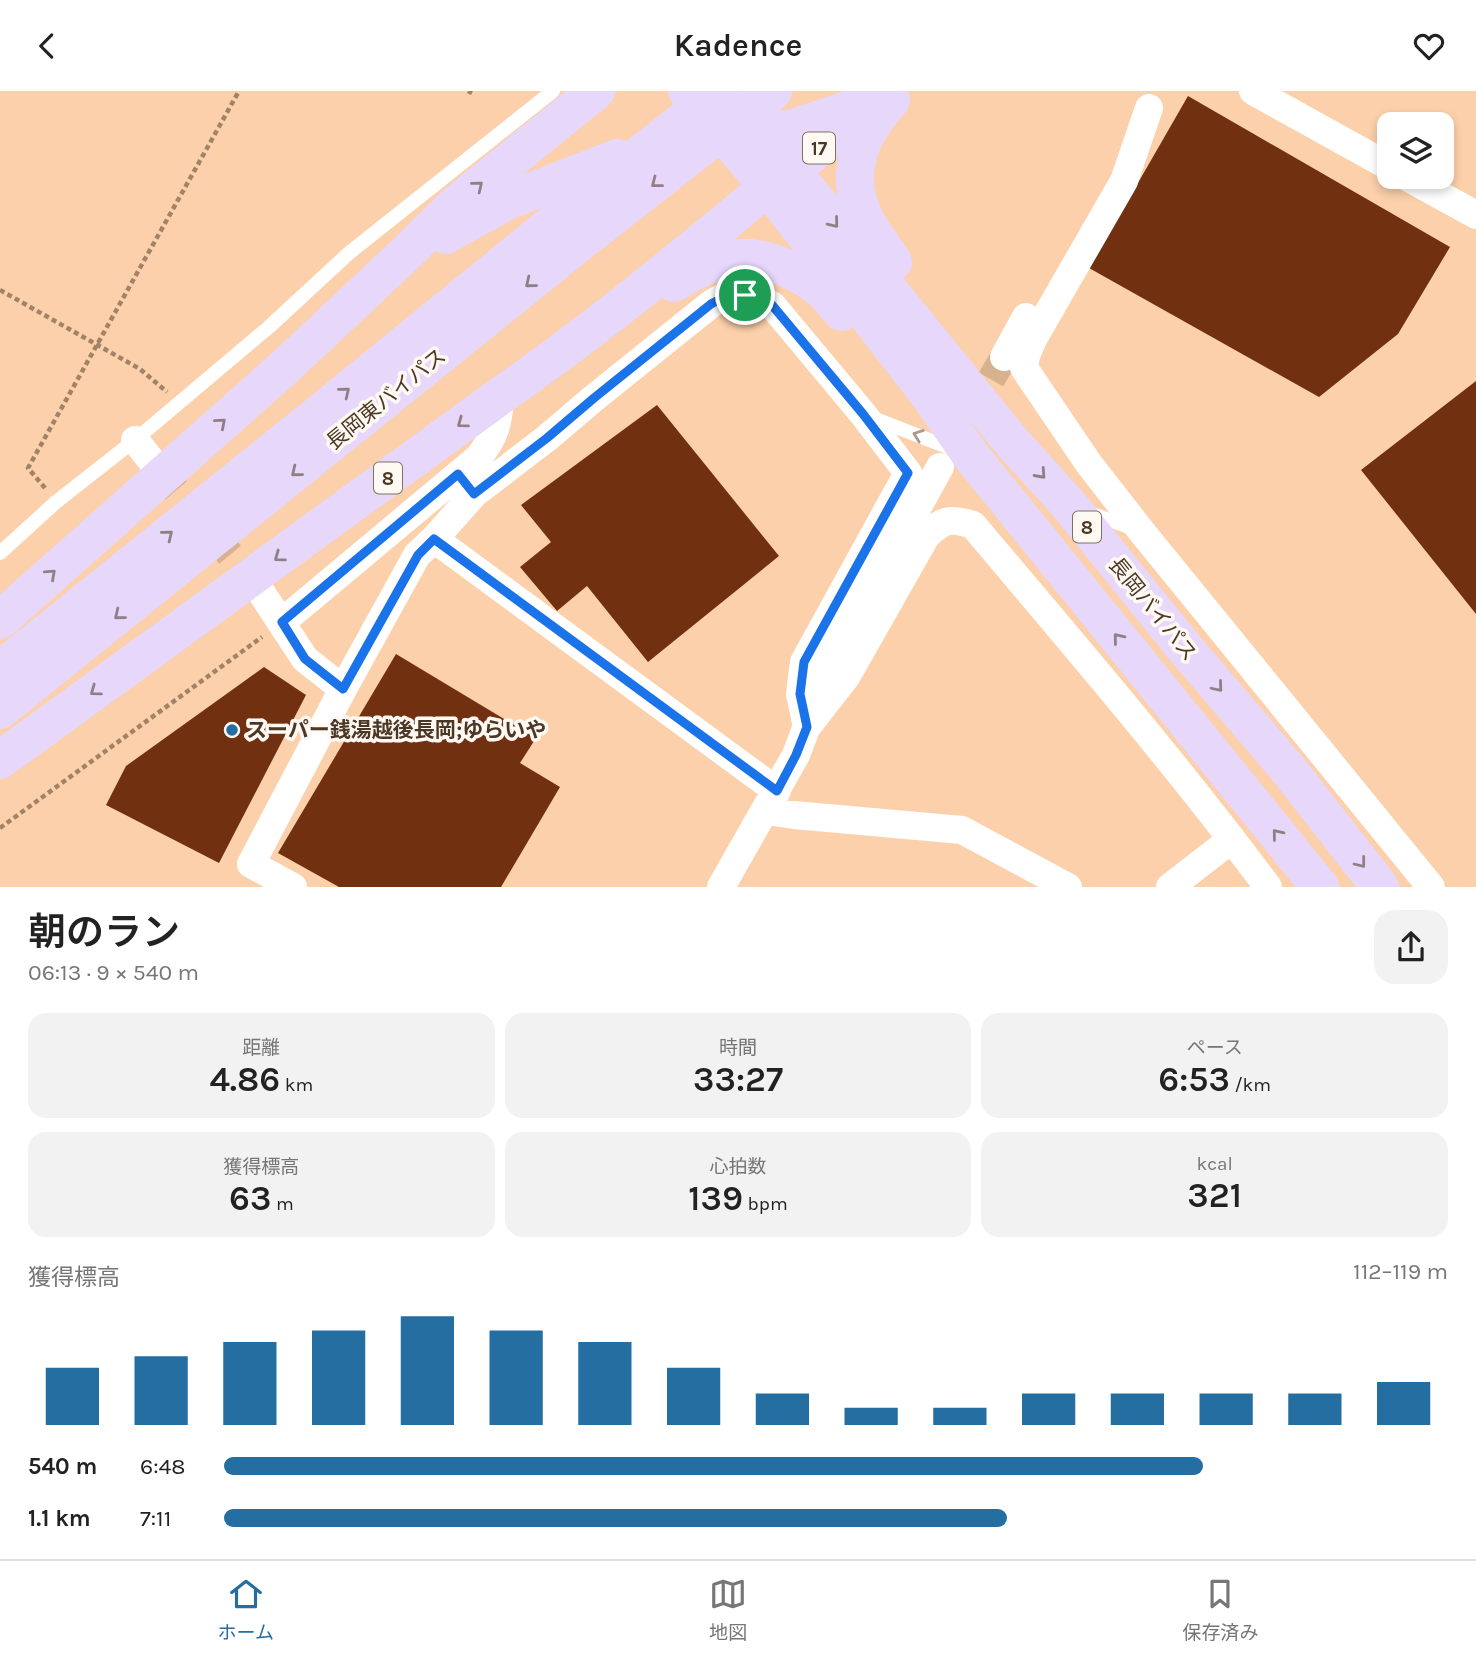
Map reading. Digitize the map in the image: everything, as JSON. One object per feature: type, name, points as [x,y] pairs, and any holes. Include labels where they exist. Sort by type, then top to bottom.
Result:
[{"type":"highway","points":[[0,619],[287,365],[456,204],[596,91]]},
{"type":"highway","points":[[734,129],[753,107],[756,91]]},
{"type":"highway","name":"長岡東バイパス","points":[[0,670],[310,421],[573,227],[734,129],[774,91]]},
{"type":"highway","points":[[399,260],[507,201],[574,173],[618,158],[693,144],[734,129],[793,128],[881,95],[884,108],[867,133],[857,156],[854,177],[867,223],[940,324],[1011,441]]},
{"type":"highway","name":"17","points":[[734,129],[830,139],[881,95]]},
{"type":"highway","name":"8","points":[[0,760],[559,355],[728,220],[734,129]]},
{"type":"highway","name":"8","points":[[734,129],[929,395],[956,462],[1146,702],[1320,887]]},
{"type":"highway","name":"長岡バイパス","points":[[734,129],[819,205],[1011,441],[1069,505],[1159,617],[1294,745],[1380,887]]},
{"type":"highway","name":"長岡東バイパス","points":[[0,710],[573,227]]},
{"type":"highway","points":[[559,355],[619,326],[660,292],[695,270],[738,258],[758,259],[782,266],[827,294],[916,400],[956,462]]},
{"type":"street","points":[[1253,91],[1377,160]]},
{"type":"street","points":[[1003,357],[1114,164],[1155,100]]},
{"type":"street","points":[[1155,100],[1124,181],[1034,339],[1024,368],[1089,464],[1142,532],[1294,745],[1431,887]]},
{"type":"street","points":[[1429,189],[1476,215]]},
{"type":"street","points":[[282,622],[466,484],[547,438],[711,304],[728,295],[745,295],[772,305],[863,414],[908,473],[804,662],[800,694],[807,727]]},
{"type":"street","points":[[293,887],[251,863],[418,555],[434,539],[478,458],[492,441],[499,416],[500,396]]},
{"type":"street","points":[[135,440],[158,469]]},
{"type":"street","points":[[721,887],[796,755],[829,667],[956,462]]},
{"type":"street","points":[[807,727],[846,677],[926,536],[941,522],[959,521],[973,525],[1146,702],[1232,839],[1268,887]]},
{"type":"street","points":[[434,539],[771,801],[962,829],[1069,887]]},
{"type":"street","points":[[259,589],[305,659],[343,689]]},
{"type":"street","points":[[1170,887],[1232,839]]},
{"type":"lane","points":[[0,553],[57,502],[268,327],[349,253],[553,91]]},
{"type":"lane","points":[[863,414],[929,439],[956,462]]},
{"type":"lane","points":[[1069,505],[1142,532]]},
{"type":"path","points":[[57,502],[28,468],[239,91]]},
{"type":"path","points":[[0,290],[141,369],[178,402]]},
{"type":"path","points":[[0,828],[282,622]]},
{"type":"building","points":[[1188,96],[1450,247],[1398,334],[1319,397],[1089,268]]},
{"type":"building","points":[[1476,381],[1476,614],[1361,470]]},
{"type":"building","points":[[657,405],[779,556],[648,662],[587,586],[557,611],[520,567],[551,542],[521,505]]},
{"type":"building","points":[[396,654],[536,738],[520,763],[560,787],[501,887],[339,887],[278,853]]},
{"type":"building","name":"スーパー銭湯越後長岡;ゆらいや","points":[[264,667],[306,695],[219,863],[106,805],[126,766]]},
{"type":"tunnel","points":[[970,416],[1004,357]]},
{"type":"tunnel","points":[[158,469],[259,589]]},
{"type":"place","name":"スーパー銭湯越後長岡;ゆらいや","points":[[232,730]]},
{"type":"route","points":[[728,295],[745,295],[772,305],[863,414],[908,473],[804,662],[800,694],[807,727],[777,791],[434,539],[418,555],[343,689],[305,659],[282,622],[458,474],[474,494],[711,304],[728,295]]}]
